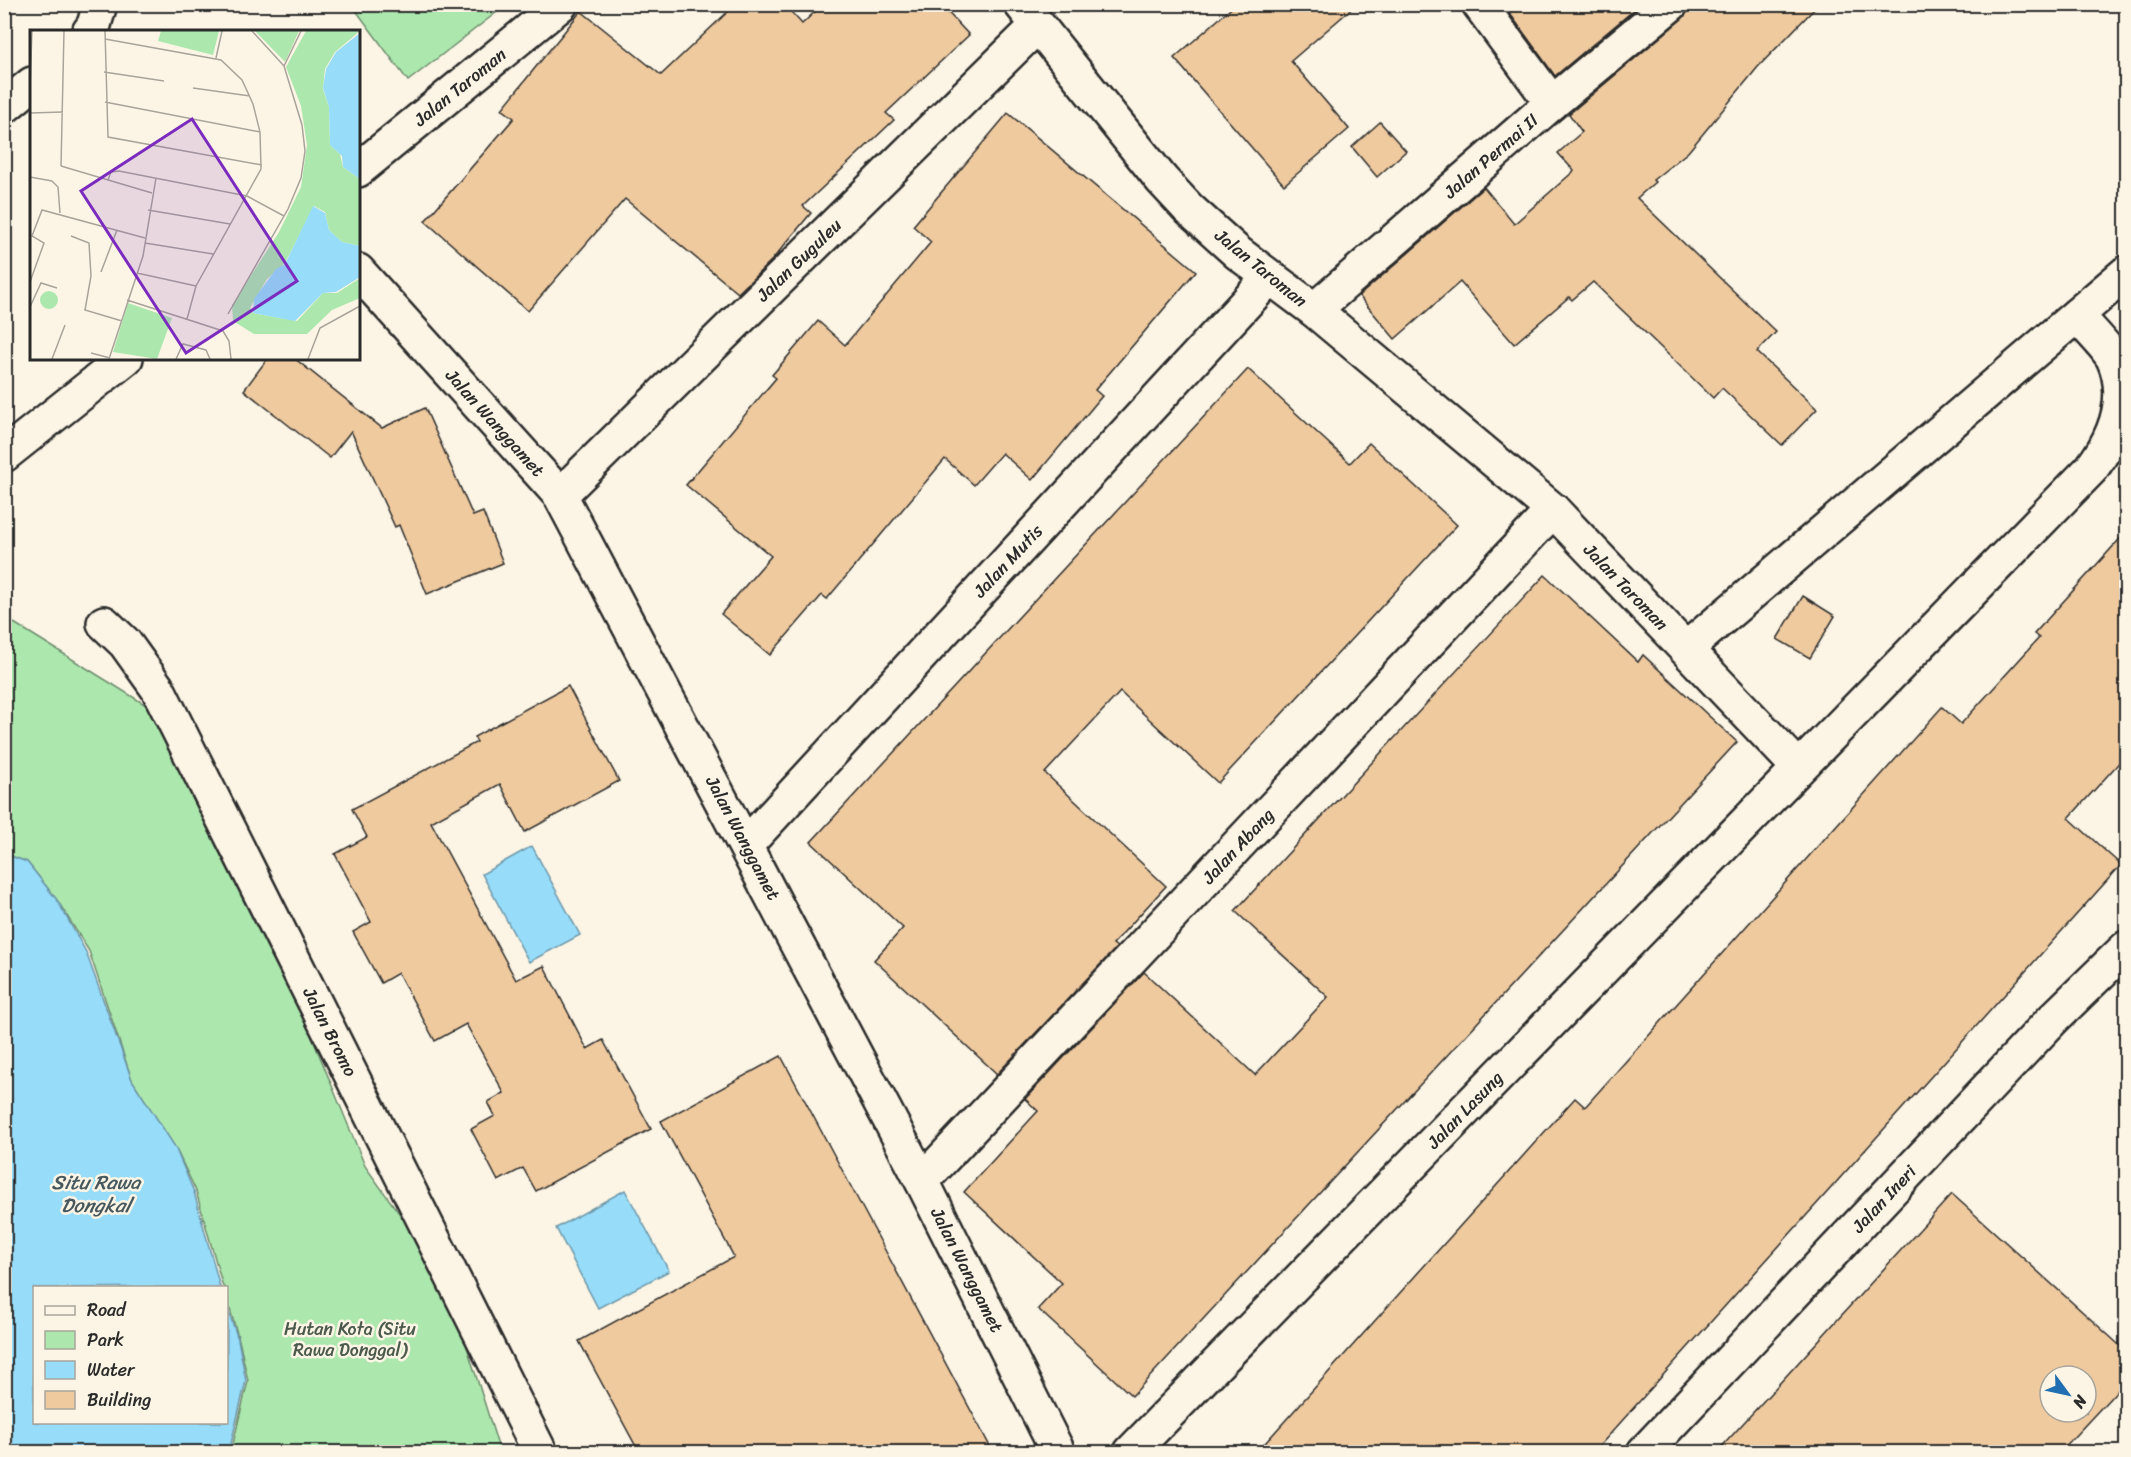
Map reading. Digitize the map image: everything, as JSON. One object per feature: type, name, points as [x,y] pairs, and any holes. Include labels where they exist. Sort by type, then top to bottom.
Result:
[{"type":"street","points":[[90,30],[100,4]]},
{"type":"street","name":"Jalan Taroman","points":[[360,168],[561,4]]},
{"type":"street","points":[[1479,4],[1552,104]]},
{"type":"street","name":"Jalan Permai II","points":[[1314,310],[1671,4]]},
{"type":"street","name":"Jalan Taroman","points":[[1029,15],[1162,180],[1208,227],[1269,278],[1314,310],[1553,510],[1798,766]]},
{"type":"street","name":"Jalan Guguleu","points":[[560,495],[1029,15]]},
{"type":"street","points":[[4,107],[30,86]]},
{"type":"street","name":"Jalan Wanggamet","points":[[360,272],[560,495],[747,844],[922,1181],[1058,1452]]},
{"type":"street","points":[[1686,649],[2127,273]]},
{"type":"street","name":"Jalan Mutis","points":[[747,844],[1269,278]]},
{"type":"street","points":[[1798,766],[2091,469],[2108,447],[2124,410],[2125,393],[2121,375],[2113,357],[2077,315]]},
{"type":"street","points":[[4,455],[123,360]]},
{"type":"street","name":"Jalan Abang","points":[[922,1181],[1553,510]]},
{"type":"street","name":"Jalan Bromo","points":[[104,623],[125,643],[158,689],[540,1452]]},
{"type":"street","name":"Jalan Lasung","points":[[1131,1452],[1798,766]]},
{"type":"street","name":"Jalan Ineri","points":[[1644,1452],[2054,1019],[2127,948]]},
{"type":"green space","points":[[352,5],[506,5],[408,81]]},
{"type":"green space","name":"Hutan Kota (Situ Rawa Donggal)","points":[[14,623],[162,715],[217,845],[304,1018],[365,1166],[445,1277],[500,1452],[231,1452],[248,1381],[228,1302],[228,1286],[223,1286],[196,1191],[175,1147],[132,1080],[89,951],[57,900],[27,862],[5,854],[4,627]]},
{"type":"water","points":[[532,846],[580,935],[529,962],[482,874]]},
{"type":"water","name":"Situ Rawa Dongkal","points":[[5,854],[27,862],[57,900],[86,952],[132,1080],[175,1147],[194,1192],[220,1286],[33,1286],[33,1424],[228,1424],[228,1310],[238,1339],[246,1381],[229,1452],[5,1452]]},
{"type":"water","points":[[625,1190],[669,1271],[598,1308],[556,1228]]},
{"type":"building","points":[[736,4],[784,4],[802,24],[823,4],[940,4],[969,35],[886,113],[894,120],[803,206],[811,213],[772,260],[738,293],[625,199],[528,311],[425,221],[514,118],[502,109],[581,11],[661,75]]},
{"type":"building","points":[[1236,4],[1357,4],[1291,61],[1349,129],[1284,185],[1174,58]]},
{"type":"building","points":[[1503,4],[1641,4],[1555,76]]},
{"type":"building","points":[[1689,4],[1819,4],[1758,67],[1688,152],[1653,180],[1655,182],[1637,198],[1776,332],[1757,352],[1817,409],[1782,445],[1722,388],[1713,398],[1593,282],[1572,300],[1569,297],[1514,344],[1460,282],[1395,339],[1359,296],[1484,187],[1514,224],[1574,171],[1558,153],[1582,132],[1569,114],[1683,18],[1688,11]]},
{"type":"building","points":[[1008,113],[1196,271],[1095,390],[1102,396],[1032,480],[1002,453],[974,485],[945,459],[827,599],[822,595],[770,655],[721,614],[771,556],[686,485],[776,378],[772,375],[818,321],[845,345],[931,242],[913,226]]},
{"type":"building","points":[[1380,122],[1406,151],[1377,177],[1352,147]]},
{"type":"building","points":[[266,360],[297,360],[382,428],[425,408],[473,516],[483,512],[503,563],[427,594],[399,525],[395,527],[351,431],[330,458],[244,390]]},
{"type":"building","points":[[1248,369],[1350,463],[1369,443],[1457,525],[1218,783],[1120,692],[1045,773],[1166,886],[1113,944],[1117,947],[997,1074],[874,960],[903,928],[811,842]]},
{"type":"building","points":[[2127,531],[2127,754],[2069,818],[2121,865],[1594,1452],[1257,1452],[1575,1098],[1585,1107],[1942,707],[1961,724],[2039,638],[2034,634]]},
{"type":"building","points":[[1545,575],[1638,662],[1643,655],[1737,742],[1132,1396],[1038,1309],[1062,1283],[964,1192],[1038,1111],[1025,1099],[1144,972],[1255,1075],[1328,997],[1235,911]]},
{"type":"building","points":[[1803,596],[1835,616],[1810,658],[1777,639]]},
{"type":"building","points":[[568,686],[619,781],[525,832],[500,784],[431,822],[516,980],[544,966],[587,1049],[603,1040],[651,1129],[536,1191],[523,1168],[498,1181],[471,1129],[495,1116],[488,1102],[504,1093],[466,1024],[435,1041],[398,973],[381,983],[353,932],[371,922],[335,854],[367,837],[352,809],[477,742],[474,737]]},
{"type":"building","points":[[781,1056],[993,1452],[639,1452],[579,1341],[734,1257],[661,1121]]},
{"type":"building","points":[[1952,1194],[2127,1352],[2127,1380],[2098,1411],[2098,1364],[2038,1364],[2038,1424],[2086,1424],[2060,1452],[1717,1452]]}]
